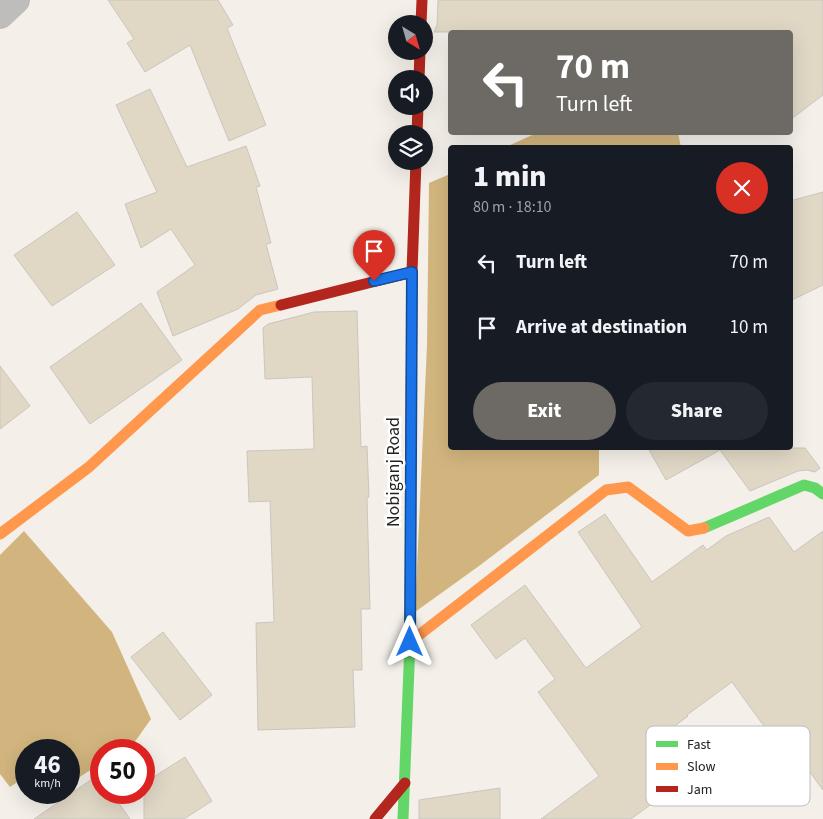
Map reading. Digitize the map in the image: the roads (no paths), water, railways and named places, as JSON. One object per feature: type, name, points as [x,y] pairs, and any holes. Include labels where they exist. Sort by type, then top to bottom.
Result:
[{"type":"street","points":[[0,15],[16,0]]},
{"type":"street","points":[[421,15],[422,0]]},
{"type":"street","name":"Nobiganj Road","points":[[403,819],[410,642],[412,272],[416,170]]},
{"type":"street","points":[[0,534],[89,467],[260,310],[412,272]]},
{"type":"street","points":[[410,642],[606,490],[628,487],[688,531],[702,529],[804,486],[815,488],[823,494]]},
{"type":"street","points":[[375,819],[405,783]]}]
